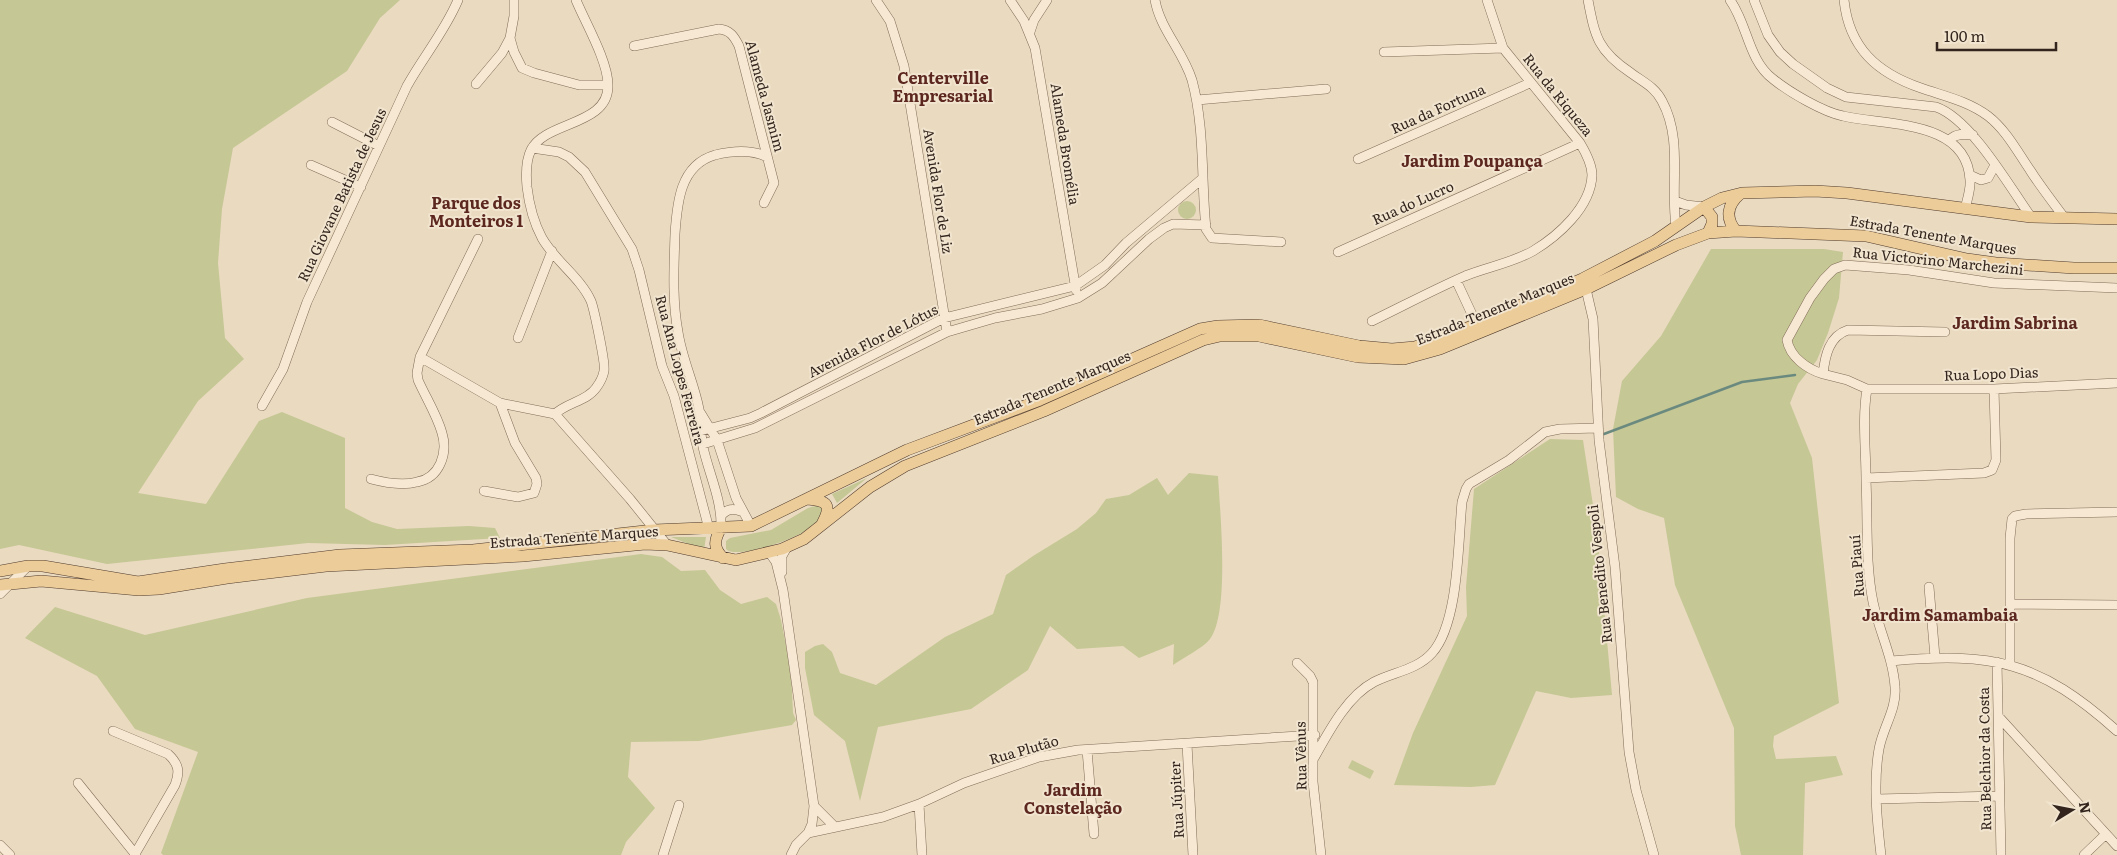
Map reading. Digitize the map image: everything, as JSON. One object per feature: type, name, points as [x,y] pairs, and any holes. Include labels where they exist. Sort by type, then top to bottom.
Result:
[{"type":"main road","name":"Estrada Tenente Marques","points":[[0,571],[28,566],[54,567],[138,582],[340,555],[474,550],[626,535],[654,530],[715,529],[750,526],[907,450],[1048,397],[1200,330],[1218,326],[1259,325],[1359,346],[1392,350],[1423,344],[1582,279],[1655,241],[1704,207],[1722,198],[1742,193],[1847,192],[1965,210],[2031,217],[2063,216],[2117,219]]},
{"type":"main road","points":[[1736,231],[1731,225],[1728,211],[1730,205],[1742,193]]},
{"type":"main road","points":[[1704,207],[1711,213],[1712,217],[1712,224],[1708,233]]},
{"type":"main road","points":[[1676,226],[1690,240]]},
{"type":"main road","name":"Estrada Tenente Marques","points":[[6,585],[41,581],[139,590],[159,590],[227,578],[340,564],[523,556],[645,544],[667,546],[736,560],[787,547],[804,539],[877,483],[905,466],[1044,411],[1203,340],[1220,336],[1259,336],[1358,357],[1404,359],[1440,349],[1586,289],[1708,233],[1736,231],[1866,236],[1967,259],[1996,263],[2048,267],[2117,268]]},
{"type":"main road","points":[[808,499],[822,500],[827,504],[828,510],[822,526]]},
{"type":"main road","points":[[715,529],[715,547],[723,558]]},
{"type":"street","name":"Rua Giovane Batista de Jesus","points":[[262,406],[283,369],[307,302],[407,86],[422,59],[441,33],[458,0]]},
{"type":"street","points":[[476,84],[502,52],[510,38],[514,16],[514,0]]},
{"type":"street","points":[[555,414],[561,408],[595,390],[605,370],[591,301],[542,238],[529,202],[527,185],[528,160],[532,148],[543,139],[594,112],[604,100],[608,85],[599,54],[576,0]]},
{"type":"street","name":"Avenida Flor de Liz","points":[[876,0],[890,21],[904,66],[947,332]]},
{"type":"street","name":"Alameda Bromélia","points":[[1010,0],[1030,32],[1040,70],[1055,174],[1078,298]]},
{"type":"street","points":[[1030,32],[1034,20],[1047,0]]},
{"type":"street","points":[[1155,0],[1160,20],[1187,66],[1197,100],[1202,130],[1206,225],[1212,238],[1282,242]]},
{"type":"street","name":"Rua da Riqueza","points":[[1372,321],[1456,280],[1532,251],[1553,237],[1570,220],[1589,192],[1592,175],[1580,143],[1503,48],[1487,0]]},
{"type":"street","points":[[1588,0],[1595,35],[1602,48],[1630,73],[1655,89],[1663,102],[1672,127],[1676,173],[1674,213],[1676,226]]},
{"type":"street","points":[[1730,0],[1742,22],[1755,58],[1771,78],[1789,90],[1841,116],[1924,130],[1942,135],[1950,140],[1965,158],[1970,175],[1965,210]]},
{"type":"street","points":[[1754,0],[1768,35],[1780,52],[1792,64],[1827,88],[1846,98],[1936,107],[1948,111],[1973,135],[2031,217]]},
{"type":"street","points":[[1844,0],[1848,24],[1862,52],[1888,74],[1974,107],[1994,121],[2013,144],[2063,216]]},
{"type":"street","name":"Alameda Jasmim","points":[[634,46],[710,30],[719,29],[730,32],[739,46],[774,183],[764,203]]},
{"type":"street","points":[[510,38],[522,68],[579,85],[608,85]]},
{"type":"street","points":[[1384,52],[1503,48]]},
{"type":"street","name":"Rua da Fortuna","points":[[1358,159],[1530,83]]},
{"type":"street","points":[[1197,100],[1326,89]]},
{"type":"street","points":[[332,122],[380,146]]},
{"type":"street","points":[[1950,140],[1956,136],[1973,135]]},
{"type":"street","name":"Rua do Lucro","points":[[1338,252],[1580,143]]},
{"type":"street","name":"Rua Ana Lopes Ferreira","points":[[532,148],[559,152],[569,157],[585,172],[632,249],[641,277],[662,366],[674,396],[715,529]]},
{"type":"street","points":[[721,516],[702,444],[699,410],[682,354],[675,313],[677,204],[688,174],[698,164],[711,157],[729,152],[737,152],[760,153],[767,157]]},
{"type":"street","points":[[311,165],[361,187]]},
{"type":"street","points":[[1970,175],[1982,180],[1988,178],[1994,166]]},
{"type":"street","name":"Avenida Flor de Lótus","points":[[700,431],[762,413],[944,318],[1075,286],[1105,265],[1126,244],[1203,178]]},
{"type":"street","points":[[1675,201],[1686,205],[1704,207]]},
{"type":"street","name":"Avenida Flor de Lótus","points":[[702,444],[762,424],[947,332],[995,318],[1042,309],[1078,298],[1102,283],[1148,239],[1164,228],[1173,224],[1206,225]]},
{"type":"street","points":[[371,479],[388,483],[419,482],[435,471],[443,458],[445,447],[443,434],[418,380],[417,373],[420,357],[478,239]]},
{"type":"street","points":[[518,338],[552,252]]},
{"type":"street","name":"Rua Victorino Marchezini","points":[[1822,374],[1813,370],[1794,355],[1787,340],[1810,298],[1824,279],[1840,266],[1909,270],[1994,283],[2117,288]]},
{"type":"street","points":[[1456,280],[1476,322]]},
{"type":"street","name":"Rua Benedito Vespoli","points":[[1586,289],[1593,318],[1598,428],[1615,567],[1629,752],[1636,790],[1654,855]]},
{"type":"street","points":[[1866,389],[1838,377],[1822,374],[1831,341],[1837,334],[1848,330],[1945,332]]},
{"type":"street","points":[[420,357],[500,403],[555,414],[630,499],[667,546]]},
{"type":"street","name":"Rua Lopo Dias","points":[[1866,389],[1994,389],[2117,383]]},
{"type":"street","name":"Rua Piauí","points":[[1866,389],[1866,478],[1871,588],[1878,623],[1891,661],[1895,686],[1895,701],[1880,746],[1877,774],[1881,855]]},
{"type":"street","points":[[1866,478],[1989,472],[1994,468],[1996,460],[1994,389]]},
{"type":"street","points":[[484,491],[525,497],[534,493],[537,484],[533,473],[515,443],[500,403]]},
{"type":"street","points":[[699,410],[717,440],[736,498],[750,526]]},
{"type":"street","points":[[1314,758],[1338,717],[1362,691],[1374,682],[1422,662],[1433,653],[1449,618],[1462,502],[1469,484],[1509,460],[1545,432],[1560,429],[1598,428]]},
{"type":"street","points":[[715,529],[724,512],[733,509],[743,512]]},
{"type":"street","points":[[2010,664],[2010,524],[2012,519],[2020,514],[2117,512]]},
{"type":"street","points":[[783,590],[782,556],[787,547]]},
{"type":"street","points":[[769,552],[776,562],[783,590],[814,806],[812,824],[808,833],[796,845],[791,855]]},
{"type":"street","points":[[0,594],[6,585],[28,566]]},
{"type":"street","points":[[1929,587],[1935,657]]},
{"type":"street","points":[[2010,604],[2117,605]]},
{"type":"street","points":[[1891,661],[1935,657],[2010,664],[2028,670],[2059,686],[2117,731]]},
{"type":"street","name":"Rua Belchior da Costa","points":[[1997,662],[2001,855]]},
{"type":"street","name":"Rua Vênus","points":[[1297,663],[1310,676],[1313,682],[1314,782],[1321,855]]},
{"type":"street","points":[[1998,716],[2117,846]]},
{"type":"street","points":[[78,782],[136,855],[175,785],[178,775],[175,760],[168,754],[113,731]]},
{"type":"street","name":"Rua Plutão","points":[[808,833],[883,817],[919,804],[964,783],[1039,757],[1061,752],[1314,735]]},
{"type":"street","name":"Rua Júpiter","points":[[1187,744],[1193,855]]},
{"type":"street","points":[[1088,750],[1094,834]]},
{"type":"street","points":[[1877,799],[1999,796]]},
{"type":"street","points":[[919,804],[922,855]]},
{"type":"street","points":[[663,855],[679,805]]},
{"type":"street","points":[[814,806],[836,827]]},
{"type":"street","points":[[2084,855],[2106,834]]},
{"type":"street","points":[[0,844],[10,855]]},
{"type":"street","points":[[0,849],[3,855]]},
{"type":"green space","points":[[0,0],[400,0],[380,18],[347,71],[233,148],[222,209],[218,263],[225,338],[244,359],[198,401],[138,493],[206,504],[259,421],[282,412],[345,438],[345,508],[372,522],[397,529],[469,526],[495,528],[500,538],[385,545],[308,543],[107,564],[19,545],[0,549]]},
{"type":"green space","points":[[1187,201],[1193,204],[1196,210],[1193,216],[1187,219],[1181,216],[1178,210],[1181,204]]},
{"type":"green space","points":[[1711,249],[1824,249],[1843,252],[1839,298],[1828,333],[1817,360],[1798,384],[1790,403],[1812,458],[1839,703],[1774,736],[1773,746],[1776,759],[1836,756],[1843,775],[1805,783],[1803,855],[1741,855],[1735,826],[1734,728],[1675,585],[1664,518],[1638,509],[1616,497],[1613,429],[1622,381],[1661,336]]},
{"type":"green space","points":[[1550,439],[1583,440],[1597,531],[1612,695],[1571,698],[1536,691],[1495,785],[1471,787],[1394,785],[1413,733],[1467,616],[1466,587],[1474,489]]},
{"type":"green space","points":[[1189,473],[1218,476],[1222,536],[1222,585],[1216,626],[1207,642],[1173,665],[1174,644],[1139,658],[1123,646],[1077,649],[1050,626],[1028,670],[971,709],[878,727],[860,801],[845,741],[814,715],[805,668],[805,652],[823,644],[832,652],[840,673],[876,685],[945,637],[993,614],[1006,575],[1077,529],[1096,513],[1106,499],[1129,495],[1157,478],[1168,495]]},
{"type":"green space","points":[[867,478],[837,503],[832,494]]},
{"type":"green space","points":[[822,506],[824,514],[811,527],[800,534],[779,543],[753,550],[732,552],[726,549],[726,541],[730,538],[771,530],[808,508]]},
{"type":"green space","points":[[671,537],[706,537],[704,550]]},
{"type":"green space","points":[[641,554],[662,557],[681,571],[705,570],[720,590],[741,604],[767,597],[776,604],[791,671],[793,713],[796,720],[792,725],[699,741],[631,742],[628,777],[655,808],[626,842],[621,855],[163,855],[161,853],[198,752],[135,729],[97,676],[25,638],[55,607],[145,635],[307,598]]},
{"type":"green space","points":[[1352,760],[1374,771],[1370,779],[1348,768]]},
{"type":"waterway","points":[[1604,434],[1742,382],[1795,375]]},
{"type":"district","name":"Centerville Empresarial","points":[[943,87]]},
{"type":"district","name":"Jardim Poupança","points":[[1472,161]]},
{"type":"district","name":"Parque dos Monteiros 1","points":[[476,212]]},
{"type":"district","name":"Jardim Sabrina","points":[[2015,323]]},
{"type":"district","name":"Jardim Samambaia","points":[[1940,615]]},
{"type":"district","name":"Jardim Constelação","points":[[1073,799]]}]
